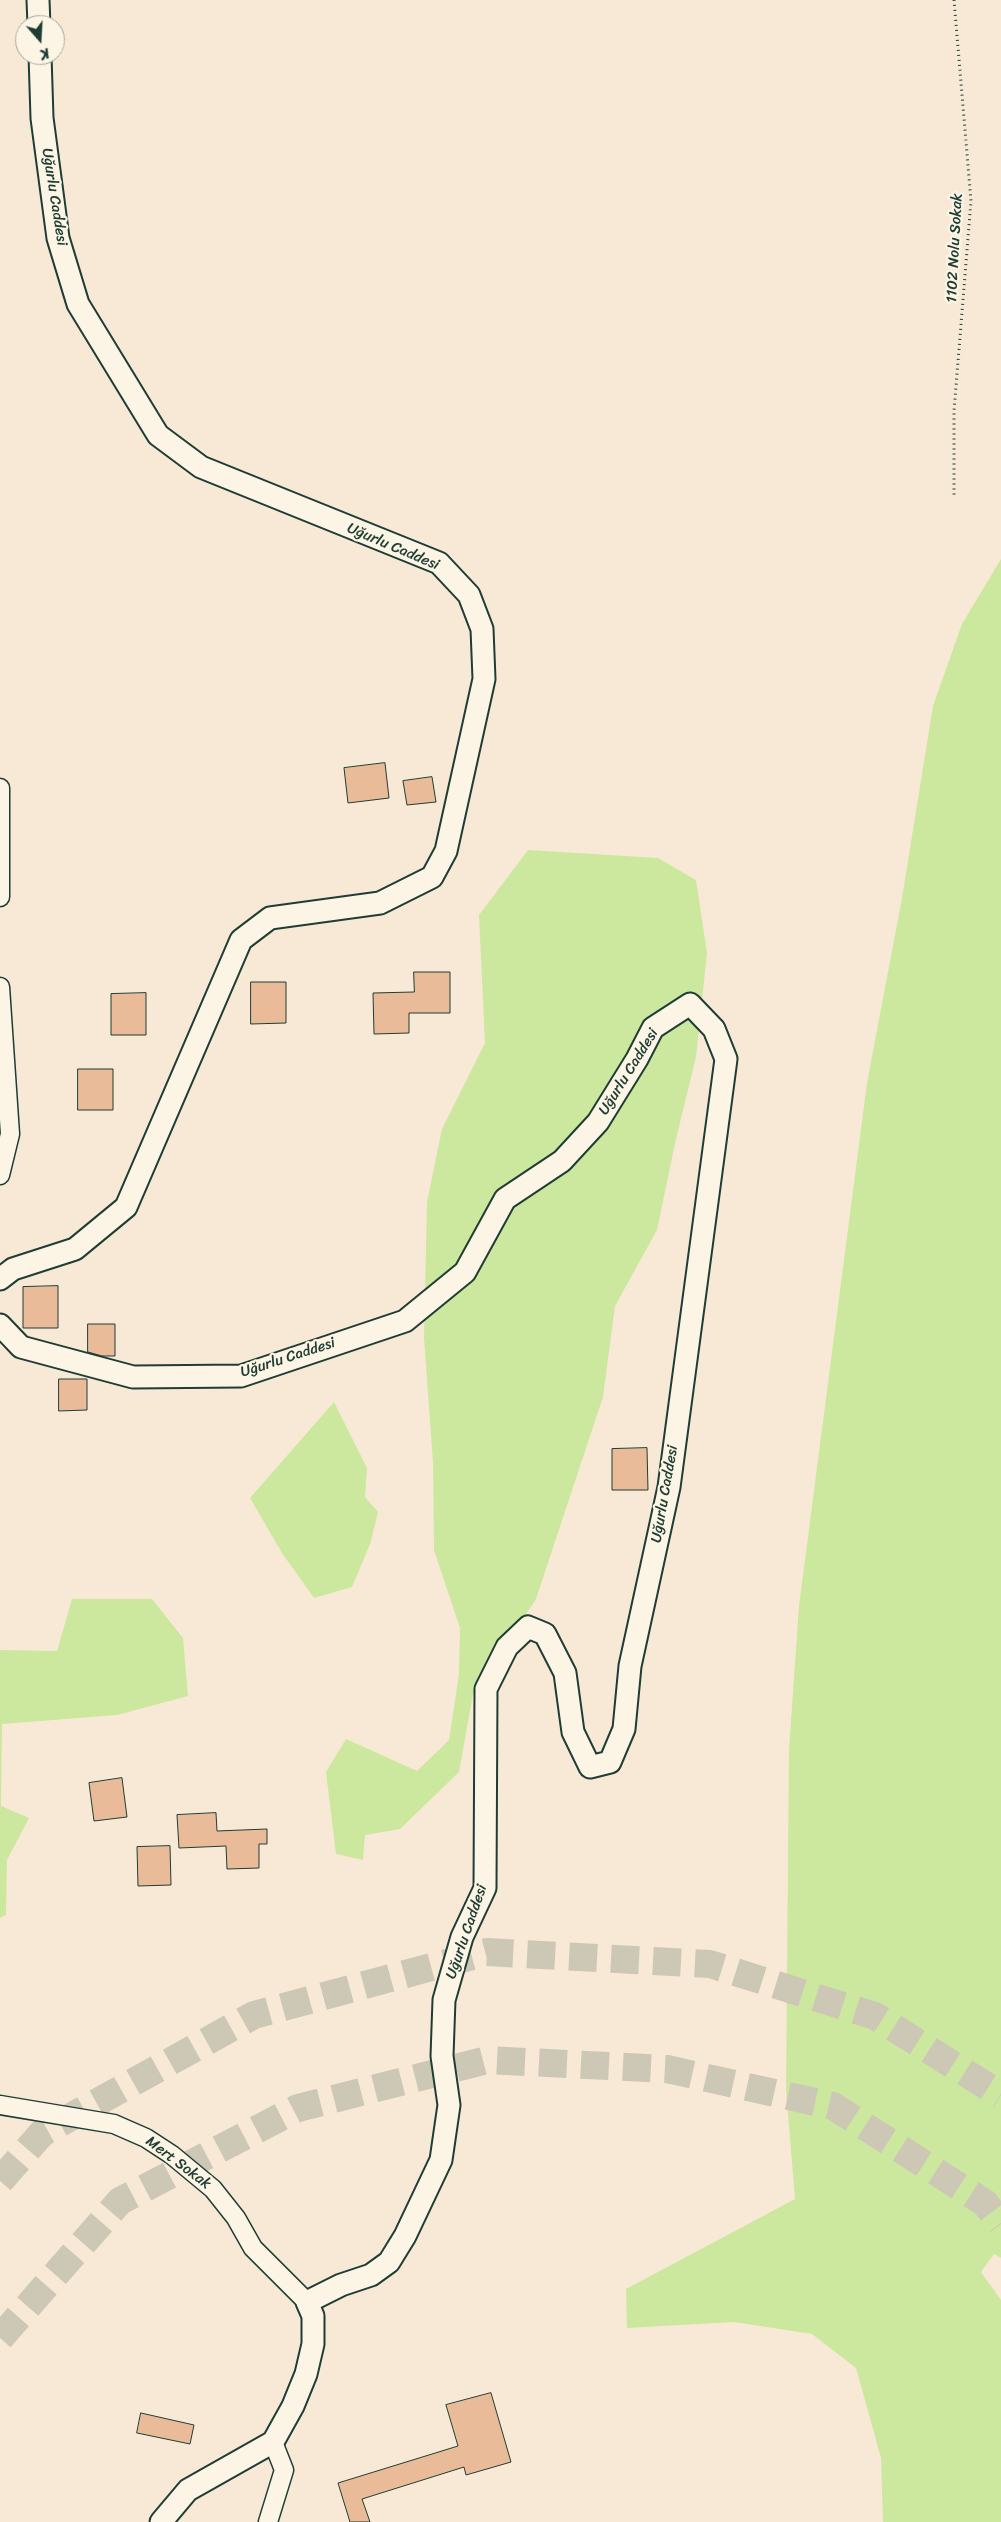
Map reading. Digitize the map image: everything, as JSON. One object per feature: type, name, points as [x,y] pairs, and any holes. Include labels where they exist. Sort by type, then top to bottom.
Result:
[{"type":"street","points":[[38,0],[39,15]]},
{"type":"street","name":"Uğurlu Caddesi","points":[[0,1279],[13,1269],[75,1249],[126,1207],[241,940],[270,918],[380,903],[432,877],[446,851],[484,679],[482,629],[469,595],[440,563],[201,467],[158,435],[78,304],[58,238],[42,118],[40,65]]},
{"type":"street","points":[[0,788],[0,897]]},
{"type":"street","points":[[0,987],[10,1134],[0,1175]]},
{"type":"street","name":"Uğurlu Caddesi","points":[[0,1325],[21,1347],[133,1377],[241,1376],[405,1321],[465,1272],[505,1199],[562,1161],[598,1122],[637,1059],[653,1028],[690,1004],[714,1029],[726,1060],[669,1487],[630,1666],[624,1729],[610,1762],[590,1767],[573,1732],[565,1673],[545,1634],[528,1627],[506,1647],[486,1689],[485,1888],[462,1937],[444,2000],[442,2056],[449,2105],[441,2160],[405,2236],[389,2262],[371,2275],[341,2285],[307,2302]]},
{"type":"street","name":"Mert Sokak","points":[[0,2105],[114,2124],[146,2138],[172,2155],[213,2189],[236,2218],[253,2248],[307,2302]]},
{"type":"street","points":[[161,2522],[188,2490],[273,2442],[293,2406],[306,2374],[313,2344],[313,2316],[307,2302]]},
{"type":"street","points":[[268,2522],[284,2470],[273,2442]]},
{"type":"path","name":"1102 Nolu Sokak","points":[[954,0],[971,201],[954,411],[954,498]]},
{"type":"green space","points":[[1001,559],[1001,2258],[994,2254],[981,2272],[1001,2300],[1001,2522],[883,2522],[881,2458],[856,2368],[812,2334],[734,2322],[627,2328],[626,2289],[795,2199],[786,2089],[789,1750],[799,1606],[867,1083],[902,898],[933,706],[962,624]]},
{"type":"green space","points":[[528,850],[658,858],[696,880],[707,953],[696,1057],[657,1230],[615,1306],[603,1397],[536,1599],[473,1694],[459,1772],[400,1829],[365,1835],[363,1860],[336,1854],[326,1772],[346,1739],[417,1771],[449,1740],[459,1674],[460,1628],[434,1550],[433,1462],[424,1338],[427,1202],[442,1129],[485,1043],[479,915]]},
{"type":"green space","points":[[334,1402],[367,1468],[365,1497],[378,1512],[370,1544],[352,1587],[314,1598],[282,1553],[250,1498]]},
{"type":"green space","points":[[72,1599],[152,1599],[183,1638],[188,1696],[117,1715],[2,1724],[1,1806],[29,1818],[7,1860],[6,1915],[0,1918],[0,1650],[57,1651]]},
{"type":"building","points":[[385,763],[389,798],[348,803],[344,768]]},
{"type":"building","points":[[432,777],[436,802],[407,805],[403,781]]},
{"type":"building","points":[[414,972],[450,972],[450,1013],[409,1013],[409,1033],[374,1034],[373,993],[414,992]]},
{"type":"building","points":[[251,982],[286,982],[286,1023],[251,1024]]},
{"type":"building","points":[[146,993],[146,1035],[111,1035],[111,994]]},
{"type":"building","points":[[78,1069],[113,1069],[113,1110],[78,1110]]},
{"type":"building","points":[[58,1286],[58,1328],[23,1328],[23,1287]]},
{"type":"building","points":[[88,1324],[115,1324],[115,1356],[102,1356],[88,1352]]},
{"type":"building","points":[[59,1379],[87,1379],[87,1410],[59,1411]]},
{"type":"building","points":[[647,1448],[648,1490],[612,1490],[612,1449]]},
{"type":"building","points":[[122,1778],[127,1817],[94,1821],[89,1783]]},
{"type":"building","points":[[216,1813],[217,1831],[267,1829],[267,1844],[259,1844],[259,1868],[227,1869],[226,1846],[179,1848],[177,1815]]},
{"type":"building","points":[[170,1846],[171,1885],[138,1886],[137,1847]]},
{"type":"building","points":[[491,2393],[511,2462],[466,2475],[464,2467],[362,2499],[370,2522],[350,2522],[338,2483],[458,2446],[446,2405]]},
{"type":"building","points":[[141,2413],[194,2425],[190,2444],[137,2433]]},
{"type":"tunnel","points":[[0,2181],[42,2133],[254,2015],[487,1952],[710,1964],[875,2016],[1001,2095]]},
{"type":"tunnel","points":[[0,2338],[120,2201],[298,2108],[487,2060],[667,2069],[833,2106],[985,2203],[1001,2224]]}]
